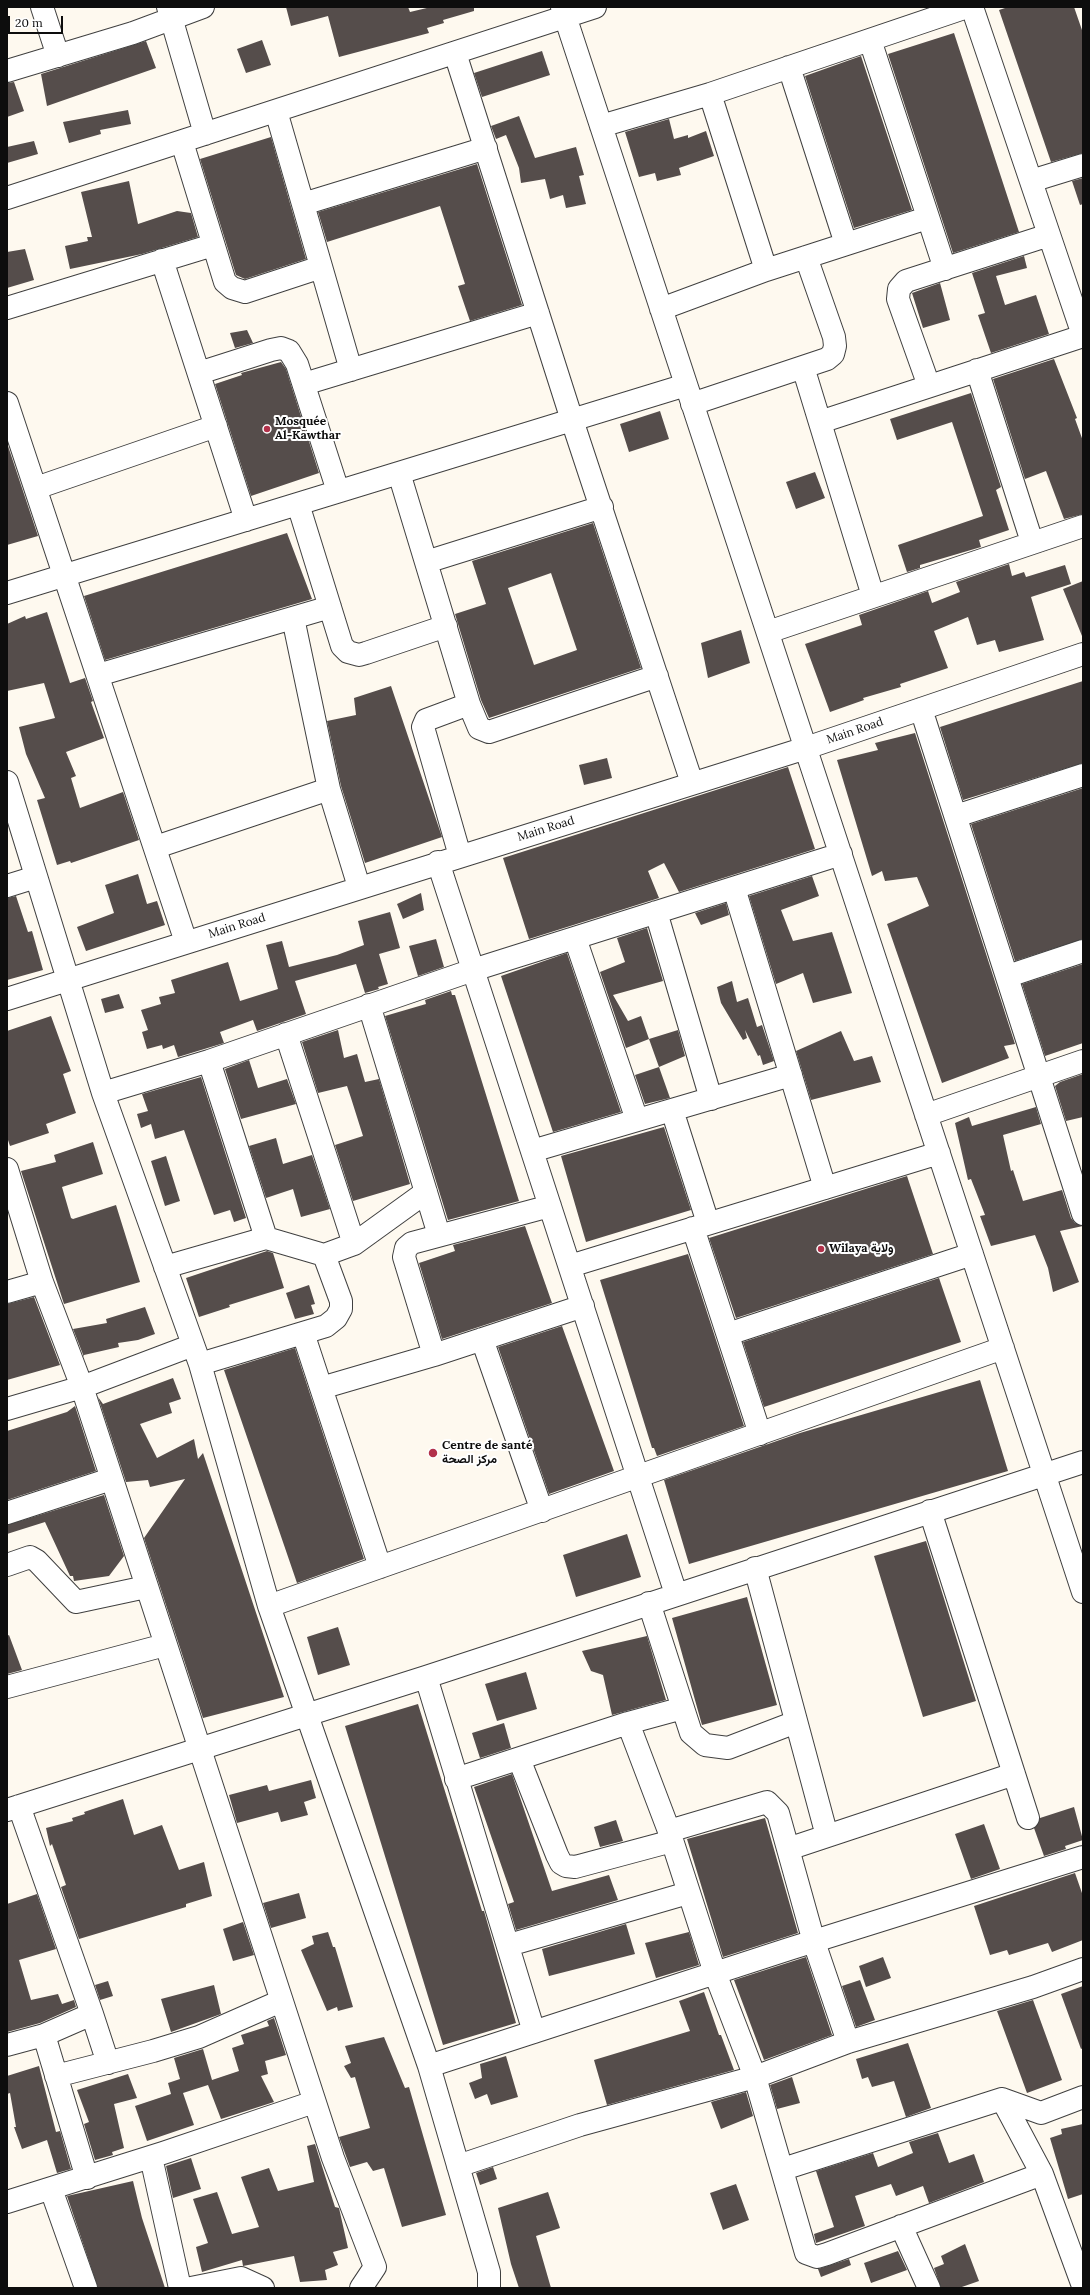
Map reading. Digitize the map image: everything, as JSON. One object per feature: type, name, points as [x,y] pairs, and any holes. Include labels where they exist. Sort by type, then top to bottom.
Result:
[{"type":"street","points":[[42,7],[58,56]]},
{"type":"street","points":[[7,71],[58,56],[170,13],[203,7]]},
{"type":"street","points":[[7,198],[455,53],[564,12],[595,7]]},
{"type":"street","points":[[601,126],[710,94],[967,7]]},
{"type":"street","points":[[820,422],[1083,336],[1074,280],[1049,235],[972,7]]},
{"type":"street","points":[[564,12],[1083,1592]]},
{"type":"street","points":[[170,13],[205,134]]},
{"type":"street","points":[[870,40],[944,268]]},
{"type":"street","points":[[455,53],[572,420],[692,783]]},
{"type":"street","points":[[789,67],[846,244]]},
{"type":"street","points":[[710,94],[766,270]]},
{"type":"street","points":[[276,111],[351,370]]},
{"type":"street","points":[[182,142],[225,282],[232,288],[245,292],[321,267]]},
{"type":"street","points":[[303,204],[486,148]]},
{"type":"street","points":[[1031,181],[1083,165]]},
{"type":"street","points":[[661,309],[766,270],[927,218]]},
{"type":"street","points":[[929,386],[898,299],[899,289],[906,281],[1049,235]]},
{"type":"street","points":[[7,308],[213,245]]},
{"type":"street","points":[[7,593],[572,420],[803,367],[827,359],[833,354],[835,346],[834,337],[806,257]]},
{"type":"street","points":[[162,260],[246,520]]},
{"type":"street","points":[[304,384],[538,313]]},
{"type":"street","points":[[198,374],[281,348],[289,350],[297,364],[304,384],[338,491]]},
{"type":"street","points":[[803,367],[873,596]]},
{"type":"street","points":[[977,370],[1032,542]]},
{"type":"street","points":[[7,403],[156,847],[186,942]]},
{"type":"street","points":[[36,488],[216,426]]},
{"type":"street","points":[[399,473],[469,704],[479,728],[489,732],[657,676]]},
{"type":"street","points":[[298,504],[342,646],[348,652],[359,655],[446,626]]},
{"type":"street","points":[[426,562],[602,507]]},
{"type":"street","points":[[768,632],[1083,526]]},
{"type":"street","points":[[98,676],[330,607]]},
{"type":"street","points":[[293,618],[329,789],[359,887]]},
{"type":"street","name":"Main Road","points":[[7,999],[68,978],[806,748],[1083,654]]},
{"type":"street","points":[[460,856],[423,726],[426,720],[469,704]]},
{"type":"street","points":[[921,708],[1040,1076],[1077,1171],[1083,1214]]},
{"type":"street","points":[[956,816],[1083,775]]},
{"type":"street","points":[[7,782],[104,1093],[197,1355],[269,1606],[305,1714],[429,2066],[489,2272],[489,2288]]},
{"type":"street","points":[[156,847],[329,789]]},
{"type":"street","points":[[104,1093],[209,1060],[474,970],[841,854]]},
{"type":"street","points":[[438,862],[676,1594]]},
{"type":"street","points":[[7,886],[36,877]]},
{"type":"street","points":[[734,888],[825,1188]]},
{"type":"street","points":[[656,912],[711,1098]]},
{"type":"street","points":[[575,938],[637,1120]]},
{"type":"street","points":[[1008,976],[1083,951]]},
{"type":"street","points":[[368,1005],[439,1235]]},
{"type":"street","points":[[286,1034],[354,1244]]},
{"type":"street","points":[[209,1060],[266,1238]]},
{"type":"street","points":[[926,1115],[1083,1061]]},
{"type":"street","points":[[532,1151],[791,1075]]},
{"type":"street","points":[[672,1110],[728,1334],[760,1434]]},
{"type":"street","points":[[570,1266],[939,1153]]},
{"type":"street","points":[[7,1169],[42,1282],[82,1387],[314,2102],[333,2158],[375,2267],[361,2288]]},
{"type":"street","points":[[165,1266],[266,1238],[324,1255],[354,1244],[426,1192]]},
{"type":"street","points":[[434,1355],[404,1257],[406,1248],[412,1243],[439,1235],[550,1206]]},
{"type":"street","points":[[728,1334],[972,1254]]},
{"type":"street","points":[[7,1409],[197,1355],[303,1333],[326,1326],[336,1318],[341,1309],[341,1301],[324,1255]]},
{"type":"street","points":[[7,1292],[42,1282]]},
{"type":"street","points":[[321,1388],[434,1355],[583,1306]]},
{"type":"street","points":[[303,1333],[380,1567]]},
{"type":"street","points":[[482,1339],[542,1511]]},
{"type":"street","points":[[269,1606],[639,1478],[1003,1348]]},
{"type":"street","points":[[108,2063],[92,2014],[13,1808],[305,1714],[426,1677],[1044,1473],[1083,1462]]},
{"type":"street","points":[[7,1513],[111,1479]]},
{"type":"street","points":[[930,1511],[1028,1818]]},
{"type":"street","points":[[7,1565],[30,1557],[37,1560],[70,1598],[76,1602],[146,1587]]},
{"type":"street","points":[[755,1568],[827,1836]]},
{"type":"street","points":[[649,1603],[691,1733],[705,1745],[728,1748],[796,1722]]},
{"type":"street","points":[[7,1687],[166,1645]]},
{"type":"street","points":[[426,1677],[456,1779],[509,1945],[534,2032]]},
{"type":"street","points":[[456,1779],[628,1723],[683,1708]]},
{"type":"street","points":[[628,1723],[670,1836],[715,1973],[755,2077],[783,2169],[803,2247],[806,2253],[817,2257],[827,2254],[1042,2174]]},
{"type":"street","points":[[519,1759],[557,1855],[561,1863],[566,1866],[575,1867],[768,1802],[778,1813],[814,1942],[848,2042]]},
{"type":"street","points":[[788,1849],[1014,1774]]},
{"type":"street","points":[[429,2066],[715,1973],[1083,1857]]},
{"type":"street","points":[[509,1945],[688,1893]]},
{"type":"street","points":[[458,2166],[580,2125],[755,2077],[848,2042],[1033,1987],[1083,1969]]},
{"type":"street","points":[[56,2076],[153,2052],[199,2036],[281,2001]]},
{"type":"street","points":[[7,2045],[44,2035],[92,2014]]},
{"type":"street","points":[[44,2035],[87,2178]]},
{"type":"street","points":[[783,2169],[1002,2099],[1041,2113],[1083,2097]]},
{"type":"street","points":[[1002,2099],[1042,2174],[1083,2286]]},
{"type":"street","points":[[7,2202],[87,2178],[314,2102]]},
{"type":"street","points":[[150,2157],[180,2288]]},
{"type":"street","points":[[51,2189],[86,2288]]},
{"type":"street","points":[[901,2226],[928,2288]]},
{"type":"street","points":[[191,2288],[241,2278],[246,2278],[263,2288]]},
{"type":"building","points":[[286,7],[408,7],[410,12],[431,7],[474,7],[474,11],[443,20],[444,23],[427,28],[429,33],[339,57],[328,16],[291,26]]},
{"type":"building","points":[[1008,7],[1074,7],[1083,33],[1083,153],[1051,162],[999,10]]},
{"type":"building","points":[[954,33],[1019,232],[953,253],[888,54]]},
{"type":"building","points":[[262,40],[271,65],[246,73],[237,49]]},
{"type":"building","points":[[146,41],[156,68],[47,106],[41,74]]},
{"type":"building","points":[[542,51],[550,75],[482,97],[474,73]]},
{"type":"building","points":[[861,56],[912,210],[854,228],[805,76]]},
{"type":"building","points":[[14,82],[24,111],[7,117],[7,83]]},
{"type":"building","points":[[128,110],[131,124],[100,130],[101,134],[69,143],[63,122]]},
{"type":"building","points":[[519,116],[535,158],[576,147],[584,175],[579,176],[586,204],[566,208],[563,195],[550,199],[545,179],[521,183],[519,168],[506,135],[496,139],[491,126]]},
{"type":"building","points":[[669,119],[674,139],[688,135],[688,138],[706,131],[714,156],[679,168],[681,175],[657,181],[655,173],[639,177],[625,132]]},
{"type":"building","points":[[271,137],[306,259],[245,279],[236,275],[200,159]]},
{"type":"building","points":[[34,141],[38,154],[7,163],[7,147]]},
{"type":"building","points":[[477,164],[522,305],[470,321],[458,286],[465,284],[440,206],[327,242],[318,212]]},
{"type":"building","points":[[1083,178],[1083,204],[1080,205],[1072,181]]},
{"type":"building","points":[[129,181],[138,224],[177,211],[191,213],[198,237],[142,254],[70,269],[65,246],[88,241],[87,237],[92,237],[81,192]]},
{"type":"building","points":[[25,249],[34,280],[7,288],[7,252]]},
{"type":"building","points":[[1024,256],[1027,268],[996,276],[1005,305],[1036,295],[1049,334],[991,353],[978,315],[985,313],[972,273]]},
{"type":"building","points":[[940,283],[950,320],[923,328],[912,293]]},
{"type":"building","points":[[247,330],[253,343],[235,348],[230,333]]},
{"type":"building","points":[[1054,359],[1077,418],[1075,419],[1083,441],[1083,514],[1064,519],[1046,471],[1025,479],[993,379]]},
{"type":"building","name":"Mosquée Al-Kawthar","points":[[281,362],[286,369],[319,473],[251,496],[215,384],[242,375],[241,373]]},
{"type":"building","points":[[971,393],[1001,487],[996,490],[1009,530],[979,540],[981,547],[920,565],[920,568],[907,572],[898,545],[983,516],[952,422],[897,440],[890,419]]},
{"type":"building","points":[[660,411],[669,439],[629,452],[620,424]]},
{"type":"building","points":[[7,443],[38,536],[7,545]]},
{"type":"building","points":[[815,472],[825,498],[796,509],[786,482]]},
{"type":"building","points":[[593,523],[641,668],[489,718],[481,700],[455,614],[486,604],[472,561]],"holes":[[[551,573],[577,650],[534,665],[508,588]]]},
{"type":"building","points":[[287,533],[312,599],[105,660],[84,596]]},
{"type":"building","points":[[1009,564],[1012,576],[1024,572],[1026,577],[1065,565],[1071,584],[1031,597],[1044,640],[999,652],[995,640],[977,645],[968,617],[934,631],[948,668],[900,684],[901,687],[863,698],[864,700],[830,712],[805,644],[862,625],[859,615],[928,591],[932,603],[960,592],[956,582]]},
{"type":"building","points":[[1083,581],[1083,636],[1082,636],[1063,589]]},
{"type":"building","points":[[47,612],[70,683],[85,678],[93,701],[91,702],[104,738],[66,752],[76,776],[71,778],[80,808],[123,792],[139,840],[71,863],[70,861],[57,865],[37,800],[45,798],[26,754],[19,727],[55,718],[44,683],[7,691],[7,624],[25,616],[26,619]]},
{"type":"building","points":[[741,630],[750,663],[708,678],[701,643]]},
{"type":"building","points":[[1083,681],[1083,763],[963,800],[940,727]]},
{"type":"building","points":[[391,686],[442,837],[365,863],[341,786],[327,721],[356,715],[354,698]]},
{"type":"building","points":[[915,733],[1015,1044],[1004,1046],[1009,1058],[942,1083],[887,924],[929,906],[917,877],[885,881],[882,871],[872,876],[837,760],[878,750],[875,743]]},
{"type":"building","points":[[607,758],[612,778],[584,785],[579,765]]},
{"type":"building","points":[[788,767],[815,849],[679,892],[664,863],[648,871],[659,898],[529,939],[503,858]]},
{"type":"building","points":[[1083,788],[1083,939],[1015,961],[971,824]]},
{"type":"building","points":[[138,874],[147,904],[157,901],[165,925],[86,951],[77,927],[114,913],[105,885]]},
{"type":"building","points":[[812,876],[819,896],[781,910],[793,941],[832,932],[852,993],[813,1003],[803,973],[776,984],[749,896]]},
{"type":"building","points":[[421,893],[424,910],[403,919],[397,904]]},
{"type":"building","points":[[16,896],[28,932],[32,931],[43,970],[7,980],[7,898]]},
{"type":"building","points":[[726,903],[729,915],[701,925],[695,913]]},
{"type":"building","points":[[390,912],[400,948],[379,954],[388,984],[378,987],[379,989],[365,993],[356,964],[295,981],[306,1014],[257,1031],[253,1020],[220,1032],[224,1043],[178,1057],[174,1045],[163,1049],[162,1045],[147,1049],[142,1032],[148,1030],[141,1010],[161,1004],[159,997],[175,993],[171,980],[228,962],[240,1001],[278,989],[266,945],[282,941],[289,967],[337,955],[364,945],[358,921]]},
{"type":"building","points":[[647,928],[663,981],[613,995],[628,1021],[641,1016],[649,1039],[626,1048],[600,972],[625,962],[617,938]]},
{"type":"building","points":[[436,939],[444,967],[418,976],[409,946]]},
{"type":"building","points":[[567,953],[621,1112],[553,1132],[501,976]]},
{"type":"building","points":[[1083,964],[1083,1043],[1045,1056],[1022,984]]},
{"type":"building","points":[[732,981],[737,1002],[748,998],[757,1027],[762,1025],[774,1061],[763,1065],[760,1055],[758,1056],[745,1030],[747,1038],[743,1040],[721,1003],[717,987]]},
{"type":"building","points":[[451,991],[452,995],[455,995],[519,1201],[448,1220],[385,1016],[426,1004],[425,1000]]},
{"type":"building","points":[[119,994],[124,1008],[105,1013],[101,999]]},
{"type":"building","points":[[51,1016],[71,1071],[63,1074],[76,1113],[46,1124],[49,1133],[10,1146],[7,1137],[7,1031]]},
{"type":"building","points":[[338,1030],[344,1058],[357,1054],[365,1082],[379,1079],[410,1184],[353,1201],[335,1145],[363,1136],[351,1098],[347,1086],[318,1093],[302,1042]]},
{"type":"building","points":[[678,1030],[685,1056],[659,1067],[649,1039]]},
{"type":"building","points":[[841,1031],[854,1061],[872,1056],[881,1082],[811,1100],[796,1051]]},
{"type":"building","points":[[249,1060],[258,1088],[287,1079],[296,1104],[241,1119],[225,1069]]},
{"type":"building","points":[[659,1067],[670,1098],[645,1104],[635,1075]]},
{"type":"building","points":[[1083,1074],[1083,1117],[1066,1121],[1055,1086],[1060,1082]]},
{"type":"building","points":[[201,1077],[246,1218],[234,1222],[230,1210],[214,1215],[184,1130],[155,1139],[151,1124],[141,1128],[137,1114],[148,1111],[142,1094]]},
{"type":"building","points":[[1036,1107],[1041,1124],[1003,1135],[1011,1171],[1013,1170],[1023,1201],[1062,1190],[1071,1218],[1075,1223],[1083,1226],[1060,1231],[1079,1282],[1053,1292],[1048,1268],[1035,1235],[991,1246],[980,1216],[985,1215],[971,1179],[968,1180],[955,1123],[969,1117],[972,1126]]},
{"type":"building","points":[[664,1127],[691,1210],[586,1242],[561,1156]]},
{"type":"building","points":[[276,1138],[283,1164],[312,1155],[330,1209],[301,1217],[293,1189],[266,1198],[249,1146]]},
{"type":"building","points":[[93,1142],[103,1174],[62,1187],[71,1218],[73,1219],[116,1205],[140,1282],[64,1304],[21,1171],[56,1162],[54,1155]]},
{"type":"building","points":[[166,1156],[180,1201],[165,1206],[151,1161]]},
{"type":"building","name":"Wilaya ولاية","points":[[907,1176],[933,1254],[736,1318],[709,1238]]},
{"type":"building","points":[[525,1226],[552,1303],[442,1339],[419,1263],[455,1251],[453,1245]]},
{"type":"building","points":[[267,1251],[273,1253],[284,1288],[229,1305],[230,1307],[199,1317],[186,1278]]},
{"type":"building","points":[[688,1254],[744,1426],[657,1456],[654,1448],[652,1448],[600,1280]]},
{"type":"building","points":[[939,1278],[961,1342],[764,1407],[743,1342]]},
{"type":"building","points":[[309,1285],[315,1304],[311,1305],[314,1314],[295,1319],[286,1293]]},
{"type":"building","points":[[34,1297],[60,1365],[7,1380],[7,1304]]},
{"type":"building","points":[[145,1307],[155,1334],[138,1340],[118,1343],[119,1347],[84,1355],[84,1357],[73,1329],[107,1323],[106,1319]]},
{"type":"building","points":[[562,1326],[614,1471],[549,1494],[498,1347]]},
{"type":"building","points":[[295,1348],[364,1559],[297,1583],[224,1370]]},
{"type":"building","points":[[173,1378],[181,1399],[169,1403],[172,1413],[140,1424],[157,1458],[194,1439],[198,1459],[203,1453],[284,1697],[203,1718],[144,1538],[185,1479],[150,1487],[148,1480],[126,1482],[98,1397],[103,1404]]},
{"type":"building","points":[[980,1380],[1008,1471],[689,1564],[664,1480],[800,1433]]},
{"type":"building","points":[[75,1406],[96,1471],[7,1500],[7,1431],[67,1412]]},
{"type":"building","points":[[104,1495],[124,1556],[109,1576],[74,1581],[73,1576],[70,1576],[45,1522],[7,1534],[7,1525]]},
{"type":"building","points":[[627,1534],[641,1577],[576,1597],[563,1555]]},
{"type":"building","points":[[926,1541],[976,1701],[923,1717],[874,1556]]},
{"type":"building","points":[[747,1597],[777,1705],[702,1725],[672,1618]]},
{"type":"building","points":[[338,1627],[350,1665],[318,1675],[307,1637]]},
{"type":"building","points":[[9,1635],[22,1670],[7,1674],[7,1636]]},
{"type":"building","points":[[647,1636],[666,1700],[612,1715],[603,1675],[591,1671],[582,1651]]},
{"type":"building","points":[[526,1672],[537,1709],[497,1721],[485,1684]]},
{"type":"building","points":[[418,1704],[482,1911],[484,1911],[516,2023],[443,2045],[345,1726]]},
{"type":"building","points":[[504,1723],[511,1748],[480,1758],[472,1733]]},
{"type":"building","points":[[512,1774],[552,1891],[609,1875],[618,1900],[516,1930],[508,1904],[514,1902],[474,1787]]},
{"type":"building","points":[[311,1780],[316,1798],[304,1802],[308,1815],[281,1822],[278,1812],[237,1823],[229,1795],[267,1785],[269,1791]]},
{"type":"building","points":[[123,1799],[134,1835],[162,1825],[179,1870],[204,1862],[212,1896],[186,1904],[186,1907],[79,1939],[61,1887],[66,1885],[52,1844],[50,1846],[46,1828],[73,1821],[72,1818],[85,1814],[84,1812]]},
{"type":"building","points":[[1074,1807],[1083,1840],[1065,1846],[1066,1849],[1044,1856],[1034,1828],[1040,1818]]},
{"type":"building","points":[[765,1818],[798,1933],[723,1957],[687,1839]]},
{"type":"building","points":[[616,1820],[623,1841],[600,1847],[594,1827]]},
{"type":"building","points":[[984,1824],[1000,1869],[971,1879],[955,1834]]},
{"type":"building","points":[[1075,1873],[1083,1896],[1083,1940],[1052,1952],[1048,1943],[1009,1955],[1007,1950],[990,1955],[974,1906]]},
{"type":"building","points":[[299,1893],[306,1918],[271,1928],[263,1903]]},
{"type":"building","points":[[37,1894],[56,1949],[19,1960],[31,2000],[58,1994],[62,2004],[74,2000],[76,2007],[40,2023],[7,2032],[7,1904]]},
{"type":"building","points":[[243,1922],[254,1955],[233,1961],[223,1929]]},
{"type":"building","points":[[626,1924],[635,1954],[549,1976],[542,1949]]},
{"type":"building","points":[[328,1932],[333,1947],[335,1947],[353,2007],[338,2011],[337,2007],[327,2011],[301,1950],[314,1944],[312,1936]]},
{"type":"building","points":[[689,1932],[699,1965],[656,1978],[645,1943]]},
{"type":"building","points":[[806,1957],[832,2035],[764,2060],[734,1980]]},
{"type":"building","points":[[883,1957],[891,1978],[866,1987],[859,1966]]},
{"type":"building","points":[[860,1980],[875,2020],[856,2027],[842,1986]]},
{"type":"building","points":[[108,1981],[113,1996],[100,2000],[95,1985]]},
{"type":"building","points":[[214,1985],[221,2014],[171,2032],[161,1999]]},
{"type":"building","points":[[1083,1986],[1083,2048],[1081,2049],[1061,1994]]},
{"type":"building","points":[[704,1992],[719,2035],[721,2035],[734,2070],[607,2105],[594,2060],[690,2031],[679,2001]]},
{"type":"building","points":[[1033,2000],[1062,2080],[1027,2093],[997,2011]]},
{"type":"building","points":[[274,2018],[286,2055],[265,2061],[268,2074],[261,2076],[274,2102],[221,2119],[208,2085],[183,2093],[194,2125],[147,2141],[135,2106],[171,2094],[168,2083],[180,2079],[174,2058],[203,2049],[212,2080],[239,2071],[232,2048],[244,2044],[241,2035],[269,2026],[267,2021]]},
{"type":"building","points":[[384,2037],[405,2088],[409,2087],[446,2215],[402,2227],[384,2168],[373,2171],[367,2162],[350,2167],[339,2137],[370,2128],[355,2077],[351,2078],[344,2066],[351,2063],[345,2046]]},
{"type":"building","points":[[908,2043],[931,2108],[906,2117],[894,2081],[872,2087],[868,2077],[862,2079],[856,2059]]},
{"type":"building","points":[[506,2056],[518,2097],[491,2105],[487,2094],[475,2099],[469,2083],[482,2078],[480,2064]]},
{"type":"building","points":[[39,2066],[56,2132],[60,2131],[71,2169],[57,2173],[47,2140],[22,2149],[14,2127],[16,2127],[10,2093],[7,2094],[7,2076]]},
{"type":"building","points":[[128,2074],[137,2098],[114,2104],[124,2148],[112,2152],[113,2155],[95,2160],[84,2124],[89,2122],[77,2090]]},
{"type":"building","points":[[792,2077],[800,2103],[777,2109],[770,2085]]},
{"type":"building","points":[[746,2092],[753,2116],[721,2129],[711,2102]]},
{"type":"building","points":[[1083,2124],[1083,2194],[1068,2199],[1050,2138],[1062,2134],[1061,2129]]},
{"type":"building","points":[[938,2133],[949,2163],[974,2154],[984,2182],[929,2203],[923,2186],[896,2196],[891,2184],[855,2196],[865,2226],[816,2243],[814,2234],[834,2227],[816,2171],[873,2153],[878,2167],[913,2153],[909,2142]]},
{"type":"building","points":[[315,2144],[335,2207],[339,2208],[348,2248],[333,2252],[338,2265],[325,2270],[327,2280],[300,2282],[294,2256],[243,2266],[242,2260],[202,2272],[196,2247],[208,2243],[193,2199],[217,2192],[232,2234],[259,2227],[241,2177],[269,2168],[278,2191],[314,2182],[307,2146]]},
{"type":"building","points":[[191,2158],[201,2189],[173,2198],[166,2166]]},
{"type":"building","points":[[493,2167],[497,2179],[480,2185],[476,2173]]},
{"type":"building","points":[[133,2181],[142,2218],[165,2288],[98,2288],[67,2196]]},
{"type":"building","points":[[736,2184],[749,2220],[723,2230],[710,2193]]},
{"type":"building","points":[[548,2192],[560,2228],[536,2236],[551,2288],[519,2288],[511,2264],[498,2208]]},
{"type":"building","points":[[965,2244],[979,2281],[959,2288],[941,2288],[934,2268],[944,2264],[941,2256]]},
{"type":"building","points":[[898,2251],[907,2270],[871,2283],[864,2263]]},
{"type":"building","points":[[849,2259],[851,2265],[821,2277],[818,2269]]},
{"type":"place","name":"Mosquée Al-Kawthar","points":[[267,429]]},
{"type":"place","name":"Wilaya ولاية","points":[[821,1249]]},
{"type":"place","name":"Centre de santé مركز الصحة","points":[[433,1453]]}]
